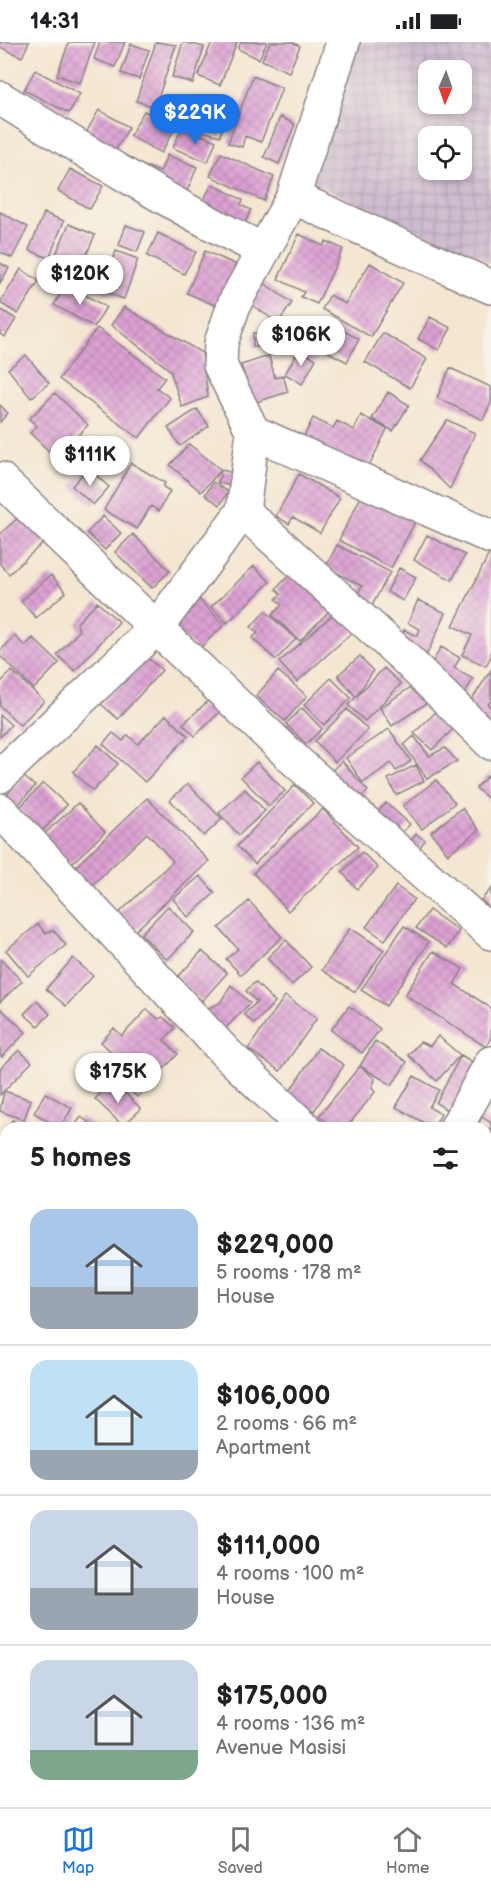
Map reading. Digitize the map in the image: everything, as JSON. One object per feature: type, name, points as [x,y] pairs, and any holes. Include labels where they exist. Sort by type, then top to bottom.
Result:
[{"type":"main road","points":[[0,776],[157,627],[243,511],[253,432],[220,365],[221,343],[235,302],[293,197],[343,42]]},
{"type":"main road","points":[[0,98],[131,180],[262,250]]},
{"type":"main road","points":[[293,197],[491,287]]},
{"type":"main road","points":[[253,432],[491,537]]},
{"type":"main road","points":[[0,479],[297,762],[491,933]]},
{"type":"main road","points":[[243,511],[405,658],[491,743]]},
{"type":"main road","points":[[0,810],[225,1052],[298,1122]]},
{"type":"main road","points":[[459,1122],[491,1063]]},
{"type":"shaded area","points":[[358,42],[491,42],[491,264],[312,183]]},
{"type":"building","points":[[0,42],[29,42],[22,57],[0,47]]},
{"type":"building","points":[[69,42],[95,42],[80,83],[57,75]]},
{"type":"building","points":[[100,42],[125,42],[115,67],[94,59]]},
{"type":"building","points":[[156,42],[176,45],[155,107],[136,101]]},
{"type":"building","points":[[183,42],[204,47],[193,83],[172,77]]},
{"type":"building","points":[[212,42],[237,42],[220,85],[198,76]]},
{"type":"building","points":[[241,42],[267,42],[259,59],[238,49]]},
{"type":"building","points":[[270,42],[292,42],[300,46],[289,72],[262,60]]},
{"type":"building","points":[[131,44],[149,50],[139,79],[121,73]]},
{"type":"building","points":[[35,70],[80,94],[69,113],[24,90]]},
{"type":"building","points":[[253,76],[282,88],[261,142],[245,136],[242,147],[228,143]]},
{"type":"building","points":[[205,98],[229,105],[220,136],[196,129]]},
{"type":"building","points":[[99,110],[129,127],[116,150],[86,133]]},
{"type":"building","points":[[144,111],[175,128],[161,153],[130,136]]},
{"type":"building","points":[[280,117],[295,124],[279,164],[264,157]]},
{"type":"building","points":[[182,127],[216,141],[208,162],[173,148]]},
{"type":"building","points":[[221,153],[274,177],[264,201],[210,176]]},
{"type":"building","points":[[167,155],[197,167],[186,194],[144,177],[148,167],[160,172]]},
{"type":"building","points":[[70,169],[103,186],[90,209],[58,191]]},
{"type":"building","points":[[212,184],[243,200],[241,205],[251,210],[242,228],[200,207]]},
{"type":"building","points":[[0,212],[28,227],[12,258],[0,252]]},
{"type":"building","points":[[44,213],[64,221],[49,258],[29,250]]},
{"type":"building","points":[[69,224],[95,235],[79,272],[53,261]]},
{"type":"building","points":[[126,225],[145,232],[137,252],[119,245]]},
{"type":"building","points":[[158,233],[196,252],[184,274],[147,256]]},
{"type":"building","points":[[299,234],[323,246],[326,241],[343,249],[317,304],[301,297],[304,292],[278,279]]},
{"type":"building","points":[[116,251],[138,259],[124,299],[90,287],[95,272],[107,276]]},
{"type":"building","points":[[205,251],[237,265],[219,307],[187,293]]},
{"type":"building","points":[[0,263],[9,268],[0,283]]},
{"type":"building","points":[[370,263],[403,283],[371,337],[322,309],[330,295],[345,304]]},
{"type":"building","points":[[21,269],[39,281],[18,314],[0,303]]},
{"type":"building","points":[[261,281],[292,303],[278,323],[246,301]]},
{"type":"building","points":[[66,284],[106,307],[94,327],[54,305]]},
{"type":"building","points":[[124,307],[202,353],[208,397],[182,407],[170,370],[111,325]]},
{"type":"building","points":[[0,309],[16,319],[5,337],[0,334]]},
{"type":"building","points":[[430,317],[451,328],[439,350],[418,339]]},
{"type":"building","points":[[327,322],[359,339],[347,362],[315,345]]},
{"type":"building","points":[[97,328],[165,378],[157,388],[170,398],[139,438],[59,379]]},
{"type":"building","points":[[253,333],[264,333],[264,347],[253,347]]},
{"type":"building","points":[[383,333],[427,359],[410,388],[365,362]]},
{"type":"building","points":[[299,350],[316,359],[302,384],[285,374]]},
{"type":"building","points":[[26,355],[49,383],[31,398],[8,369]]},
{"type":"building","points":[[269,356],[275,378],[283,375],[288,392],[253,403],[241,365]]},
{"type":"building","points":[[450,368],[491,387],[491,403],[483,420],[437,398]]},
{"type":"building","points":[[388,392],[409,405],[393,431],[372,419]]},
{"type":"building","points":[[55,393],[88,425],[56,458],[30,433],[37,426],[29,419]]},
{"type":"building","points":[[0,405],[8,413],[0,422]]},
{"type":"building","points":[[197,409],[209,426],[180,446],[168,428]]},
{"type":"building","points":[[361,415],[387,429],[368,468],[303,439],[313,418],[333,428],[337,421],[354,430]]},
{"type":"building","points":[[447,420],[475,433],[450,489],[420,460]]},
{"type":"building","points":[[189,444],[221,470],[201,492],[170,465]]},
{"type":"building","points":[[131,463],[165,483],[163,487],[170,491],[159,511],[151,506],[137,529],[104,510]]},
{"type":"building","points":[[88,468],[109,487],[93,505],[72,486]]},
{"type":"building","points":[[221,470],[235,473],[232,486],[218,483]]},
{"type":"building","points":[[299,474],[340,498],[320,533],[293,517],[289,524],[276,516]]},
{"type":"building","points":[[213,482],[228,492],[220,505],[205,495]]},
{"type":"building","points":[[363,493],[416,520],[391,568],[339,540]]},
{"type":"building","points":[[22,514],[46,540],[9,574],[0,564],[0,534]]},
{"type":"building","points":[[103,516],[121,533],[105,550],[87,533]]},
{"type":"building","points":[[133,534],[170,571],[152,588],[115,552]]},
{"type":"building","points":[[427,535],[465,555],[452,580],[414,560]]},
{"type":"building","points":[[337,545],[390,572],[369,611],[353,603],[362,586],[326,567]]},
{"type":"building","points":[[489,554],[491,555],[491,656],[486,666],[462,655],[472,635],[453,626]]},
{"type":"building","points":[[254,566],[270,582],[227,623],[211,607]]},
{"type":"building","points":[[399,568],[416,577],[403,601],[387,592]]},
{"type":"building","points":[[293,571],[332,608],[300,641],[272,615],[282,605],[276,599],[281,594],[276,589]]},
{"type":"building","points":[[51,575],[66,592],[36,618],[21,601]]},
{"type":"building","points":[[194,594],[224,625],[197,651],[166,620]]},
{"type":"building","points":[[418,600],[446,613],[425,658],[397,645],[404,630],[417,636],[420,629],[408,623]]},
{"type":"building","points":[[97,602],[119,622],[75,671],[57,655],[79,631],[77,623]]},
{"type":"building","points":[[339,609],[357,628],[297,682],[279,662]]},
{"type":"building","points":[[265,611],[296,639],[276,660],[252,638],[258,633],[251,627]]},
{"type":"building","points":[[15,636],[25,646],[33,638],[59,663],[34,689],[0,656],[0,651]]},
{"type":"building","points":[[441,647],[460,658],[454,668],[473,679],[464,695],[426,674]]},
{"type":"building","points":[[145,656],[162,670],[118,719],[101,704]]},
{"type":"building","points":[[360,656],[373,671],[356,697],[338,675]]},
{"type":"building","points":[[384,668],[401,684],[365,721],[348,705]]},
{"type":"building","points":[[491,670],[491,700],[488,705],[491,708],[491,731],[467,707]]},
{"type":"building","points":[[12,671],[44,701],[20,725],[0,706],[0,683]]},
{"type":"building","points":[[278,671],[307,696],[285,721],[256,696]]},
{"type":"building","points":[[331,678],[351,698],[324,725],[304,705]]},
{"type":"building","points":[[414,685],[427,703],[392,726],[380,708]]},
{"type":"building","points":[[209,700],[220,712],[195,736],[183,724]]},
{"type":"building","points":[[302,708],[322,729],[306,744],[286,724]]},
{"type":"building","points":[[347,709],[368,730],[335,762],[315,741]]},
{"type":"building","points":[[439,709],[456,726],[432,750],[414,733]]},
{"type":"building","points":[[0,715],[11,725],[0,737]]},
{"type":"building","points":[[166,715],[188,736],[145,782],[103,744],[113,733],[123,741],[128,735],[138,744]]},
{"type":"building","points":[[389,729],[411,761],[396,771],[391,763],[363,783],[346,758]]},
{"type":"building","points":[[414,736],[429,756],[445,748],[457,761],[427,779],[404,745]]},
{"type":"building","points":[[98,745],[118,764],[93,791],[73,772]]},
{"type":"building","points":[[342,761],[368,791],[354,803],[328,774]]},
{"type":"building","points":[[257,762],[285,791],[269,806],[241,777]]},
{"type":"building","points":[[416,765],[424,781],[396,795],[388,779]]},
{"type":"building","points":[[491,772],[491,801],[476,788]]},
{"type":"building","points":[[23,776],[35,786],[16,807],[4,798]]},
{"type":"building","points":[[436,780],[455,803],[422,829],[403,806]]},
{"type":"building","points":[[43,783],[67,805],[41,832],[18,809]]},
{"type":"building","points":[[188,784],[222,819],[204,836],[170,800]]},
{"type":"building","points":[[295,785],[313,803],[255,864],[237,846]]},
{"type":"building","points":[[245,789],[265,811],[239,835],[219,813]]},
{"type":"building","points":[[147,798],[209,861],[131,935],[114,918],[173,861],[147,833],[88,889],[71,871]]},
{"type":"building","points":[[78,803],[105,832],[70,865],[42,836]]},
{"type":"building","points":[[386,803],[410,824],[398,837],[374,816]]},
{"type":"building","points":[[462,808],[479,830],[448,854],[431,832]]},
{"type":"building","points":[[323,809],[358,847],[288,911],[253,873]]},
{"type":"building","points":[[416,834],[425,840],[418,850],[409,843]]},
{"type":"building","points":[[362,852],[378,868],[357,889],[342,872]]},
{"type":"building","points":[[200,876],[215,893],[188,917],[173,899]]},
{"type":"building","points":[[396,886],[414,899],[385,940],[366,927]]},
{"type":"building","points":[[491,889],[491,909],[481,900]]},
{"type":"building","points":[[249,901],[282,937],[241,975],[226,959],[238,949],[219,928]]},
{"type":"building","points":[[168,906],[194,932],[167,960],[141,934]]},
{"type":"building","points":[[429,910],[459,931],[447,948],[416,928]]},
{"type":"building","points":[[38,924],[45,933],[53,930],[66,945],[28,976],[6,950]]},
{"type":"building","points":[[404,926],[429,942],[386,1006],[361,990]]},
{"type":"building","points":[[350,928],[384,950],[355,992],[322,970]]},
{"type":"building","points":[[286,940],[311,967],[292,985],[267,958]]},
{"type":"building","points":[[202,951],[227,973],[202,1001],[177,978]]},
{"type":"building","points":[[433,951],[463,969],[454,984],[491,1008],[491,1037],[486,1047],[405,995]]},
{"type":"building","points":[[73,958],[93,976],[66,1006],[46,989]]},
{"type":"building","points":[[0,959],[22,981],[0,1002]]},
{"type":"building","points":[[255,982],[275,1002],[254,1024],[244,1014],[257,1002],[246,991]]},
{"type":"building","points":[[231,985],[250,1003],[221,1033],[200,1012],[220,1003]]},
{"type":"building","points":[[285,996],[317,1018],[280,1071],[248,1049]]},
{"type":"building","points":[[37,1001],[50,1014],[38,1026],[24,1014]]},
{"type":"building","points":[[349,1006],[380,1029],[362,1053],[331,1030]]},
{"type":"building","points":[[0,1008],[26,1032],[2,1057],[0,1055]]},
{"type":"building","points":[[147,1009],[158,1019],[163,1017],[175,1028],[164,1040],[178,1054],[137,1097],[112,1075],[123,1063],[101,1042],[114,1028],[122,1036]]},
{"type":"building","points":[[438,1036],[460,1055],[437,1081],[408,1055],[420,1042],[430,1046]]},
{"type":"building","points":[[375,1041],[407,1062],[392,1085],[360,1066]]},
{"type":"building","points":[[318,1048],[344,1065],[314,1111],[288,1094]]},
{"type":"building","points":[[19,1050],[32,1062],[0,1095],[0,1069]]},
{"type":"building","points":[[461,1055],[479,1066],[450,1112],[436,1103]]},
{"type":"building","points":[[360,1066],[375,1079],[372,1087],[375,1092],[351,1122],[326,1122],[319,1116]]},
{"type":"building","points":[[414,1076],[439,1090],[429,1107],[441,1114],[436,1122],[422,1122],[396,1107]]},
{"type":"building","points":[[113,1081],[141,1109],[127,1122],[119,1122],[95,1099]]},
{"type":"building","points":[[4,1091],[31,1100],[24,1120],[0,1111]]},
{"type":"building","points":[[45,1093],[72,1108],[64,1122],[50,1122],[34,1113]]},
{"type":"building","points":[[81,1117],[88,1122],[77,1122]]},
{"type":"building","points":[[482,1117],[490,1122],[479,1122]]}]
